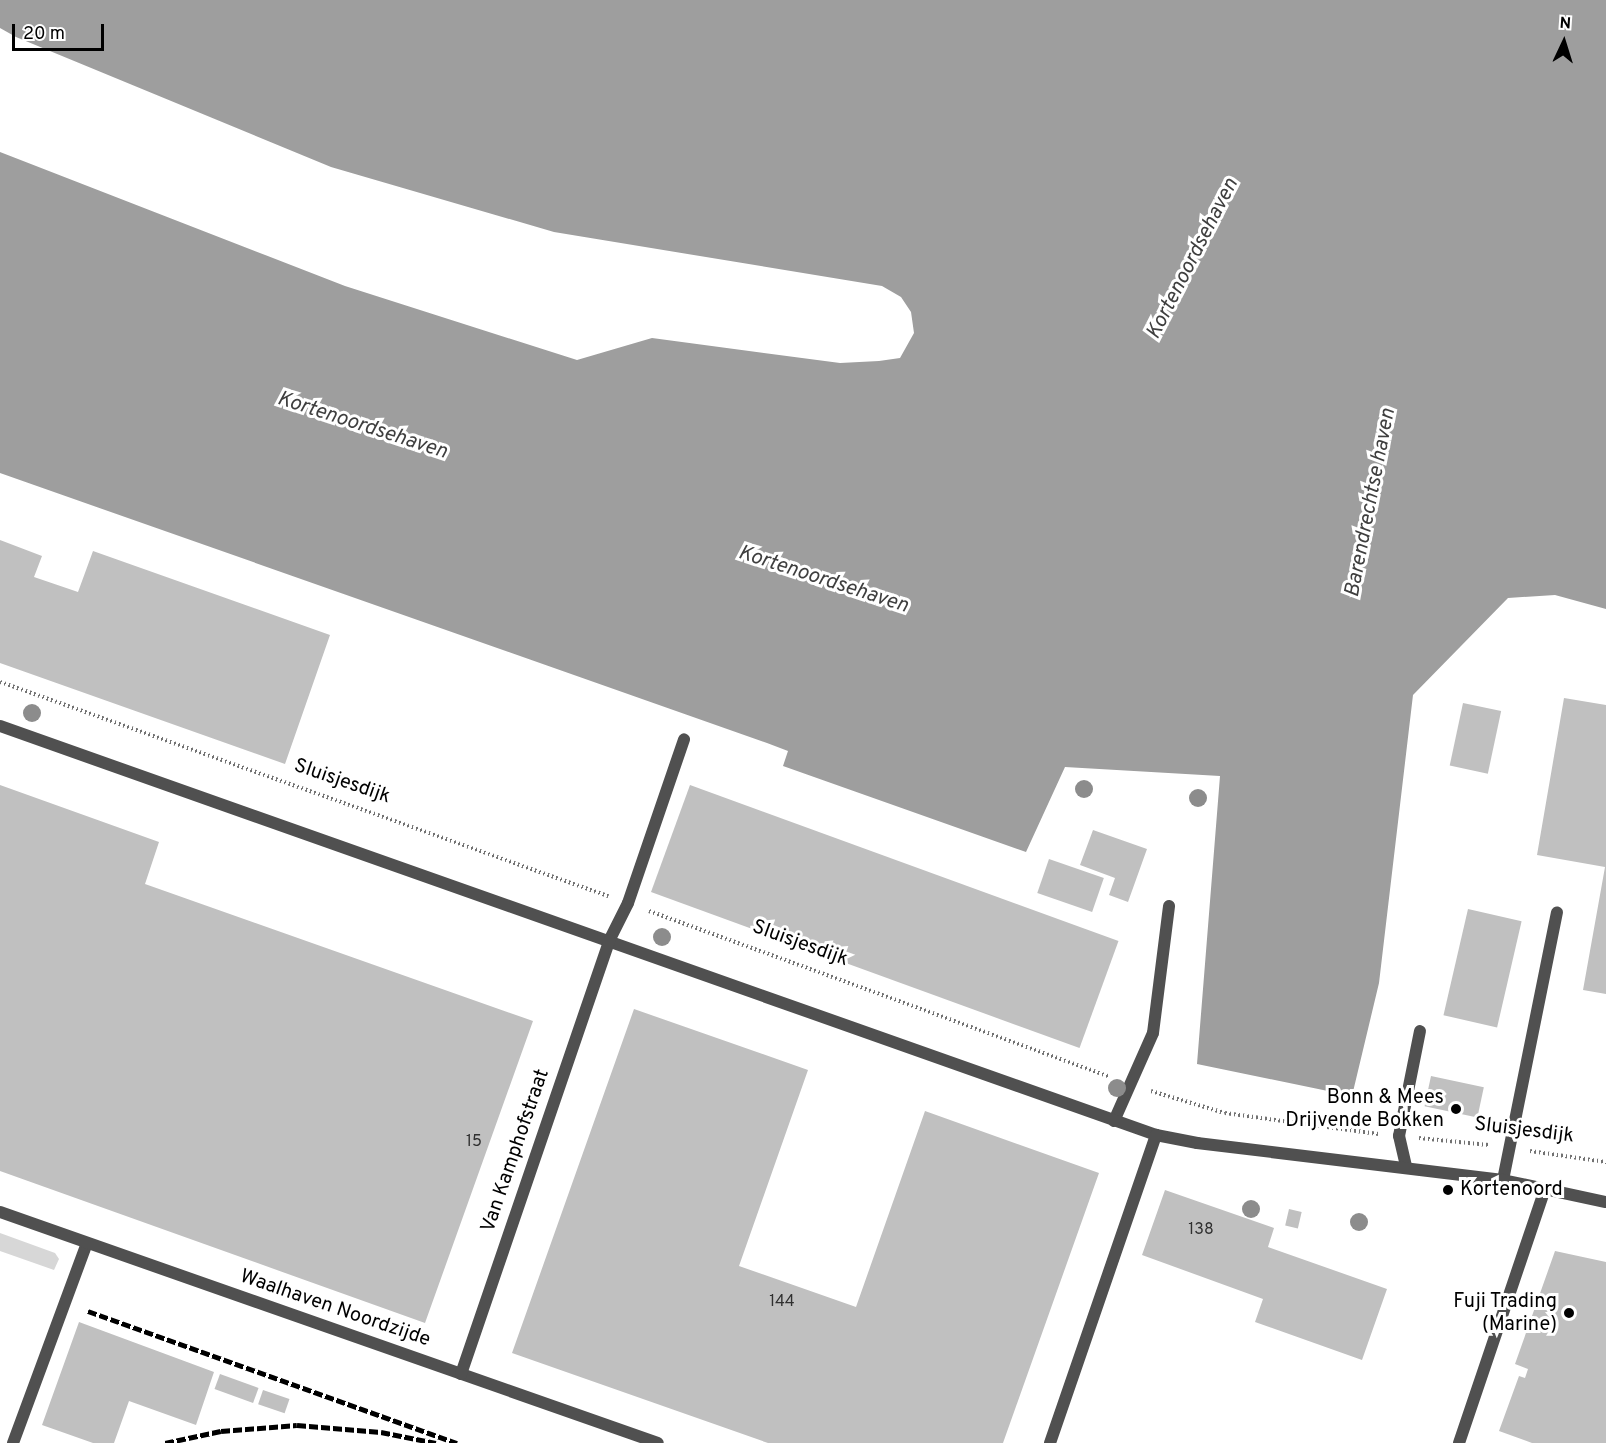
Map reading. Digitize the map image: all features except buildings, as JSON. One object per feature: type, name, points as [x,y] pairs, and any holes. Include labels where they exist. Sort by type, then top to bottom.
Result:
[{"type":"street","points":[[0,726],[1156,1135],[1208,1145],[1406,1166],[1503,1180],[1606,1202]]},
{"type":"street","name":"Van Kamphofstraat","points":[[460,1374],[609,941],[628,903],[684,739]]},
{"type":"street","points":[[1114,1121],[1132,1085],[1153,1033],[1169,906]]},
{"type":"street","points":[[1503,1180],[1557,912]]},
{"type":"street","points":[[1406,1166],[1399,1136],[1420,1031]]},
{"type":"street","points":[[1050,1443],[1156,1135]]},
{"type":"street","points":[[1459,1443],[1545,1189]]},
{"type":"street","name":"Waalhaven Noordzijde","points":[[0,1212],[658,1443]]},
{"type":"street","points":[[13,1443],[87,1243]]},
{"type":"path","name":"Sluisjesdijk","points":[[0,682],[628,903],[1132,1085],[1225,1113],[1606,1162]]},
{"type":"shaded area","points":[[0,1233],[55,1253],[59,1259],[54,1270],[0,1251]]},
{"type":"water","points":[[0,0],[1606,0],[1606,609],[1555,595],[1508,598],[1413,695],[1379,983],[1352,1096],[1197,1064],[1220,776],[1065,767],[1026,852],[783,766],[788,751],[767,743],[0,473],[0,152],[345,286],[577,360],[652,338],[840,363],[879,361],[900,358],[914,333],[911,312],[901,297],[882,286],[554,232],[331,167],[16,37],[0,28]]},
{"type":"railway","points":[[88,1311],[457,1443]]},
{"type":"railway","points":[[165,1443],[221,1431],[297,1425],[381,1432],[436,1443]]},
{"type":"place","name":"Bonn & Mees Drijvende Bokken","points":[[1456,1109]]},
{"type":"place","name":"Kortenoord","points":[[1448,1190]]},
{"type":"place","name":"Fuji Trading (Marine)","points":[[1569,1313]]},
{"type":"water label","name":"Kortenoordsehaven","points":[[1193,259]]},
{"type":"water label","name":"Kortenoordsehaven","points":[[362,426]]},
{"type":"water label","name":"Barendrechtse haven","points":[[1371,503]]},
{"type":"water label","name":"Kortenoordsehaven","points":[[823,580]]}]
